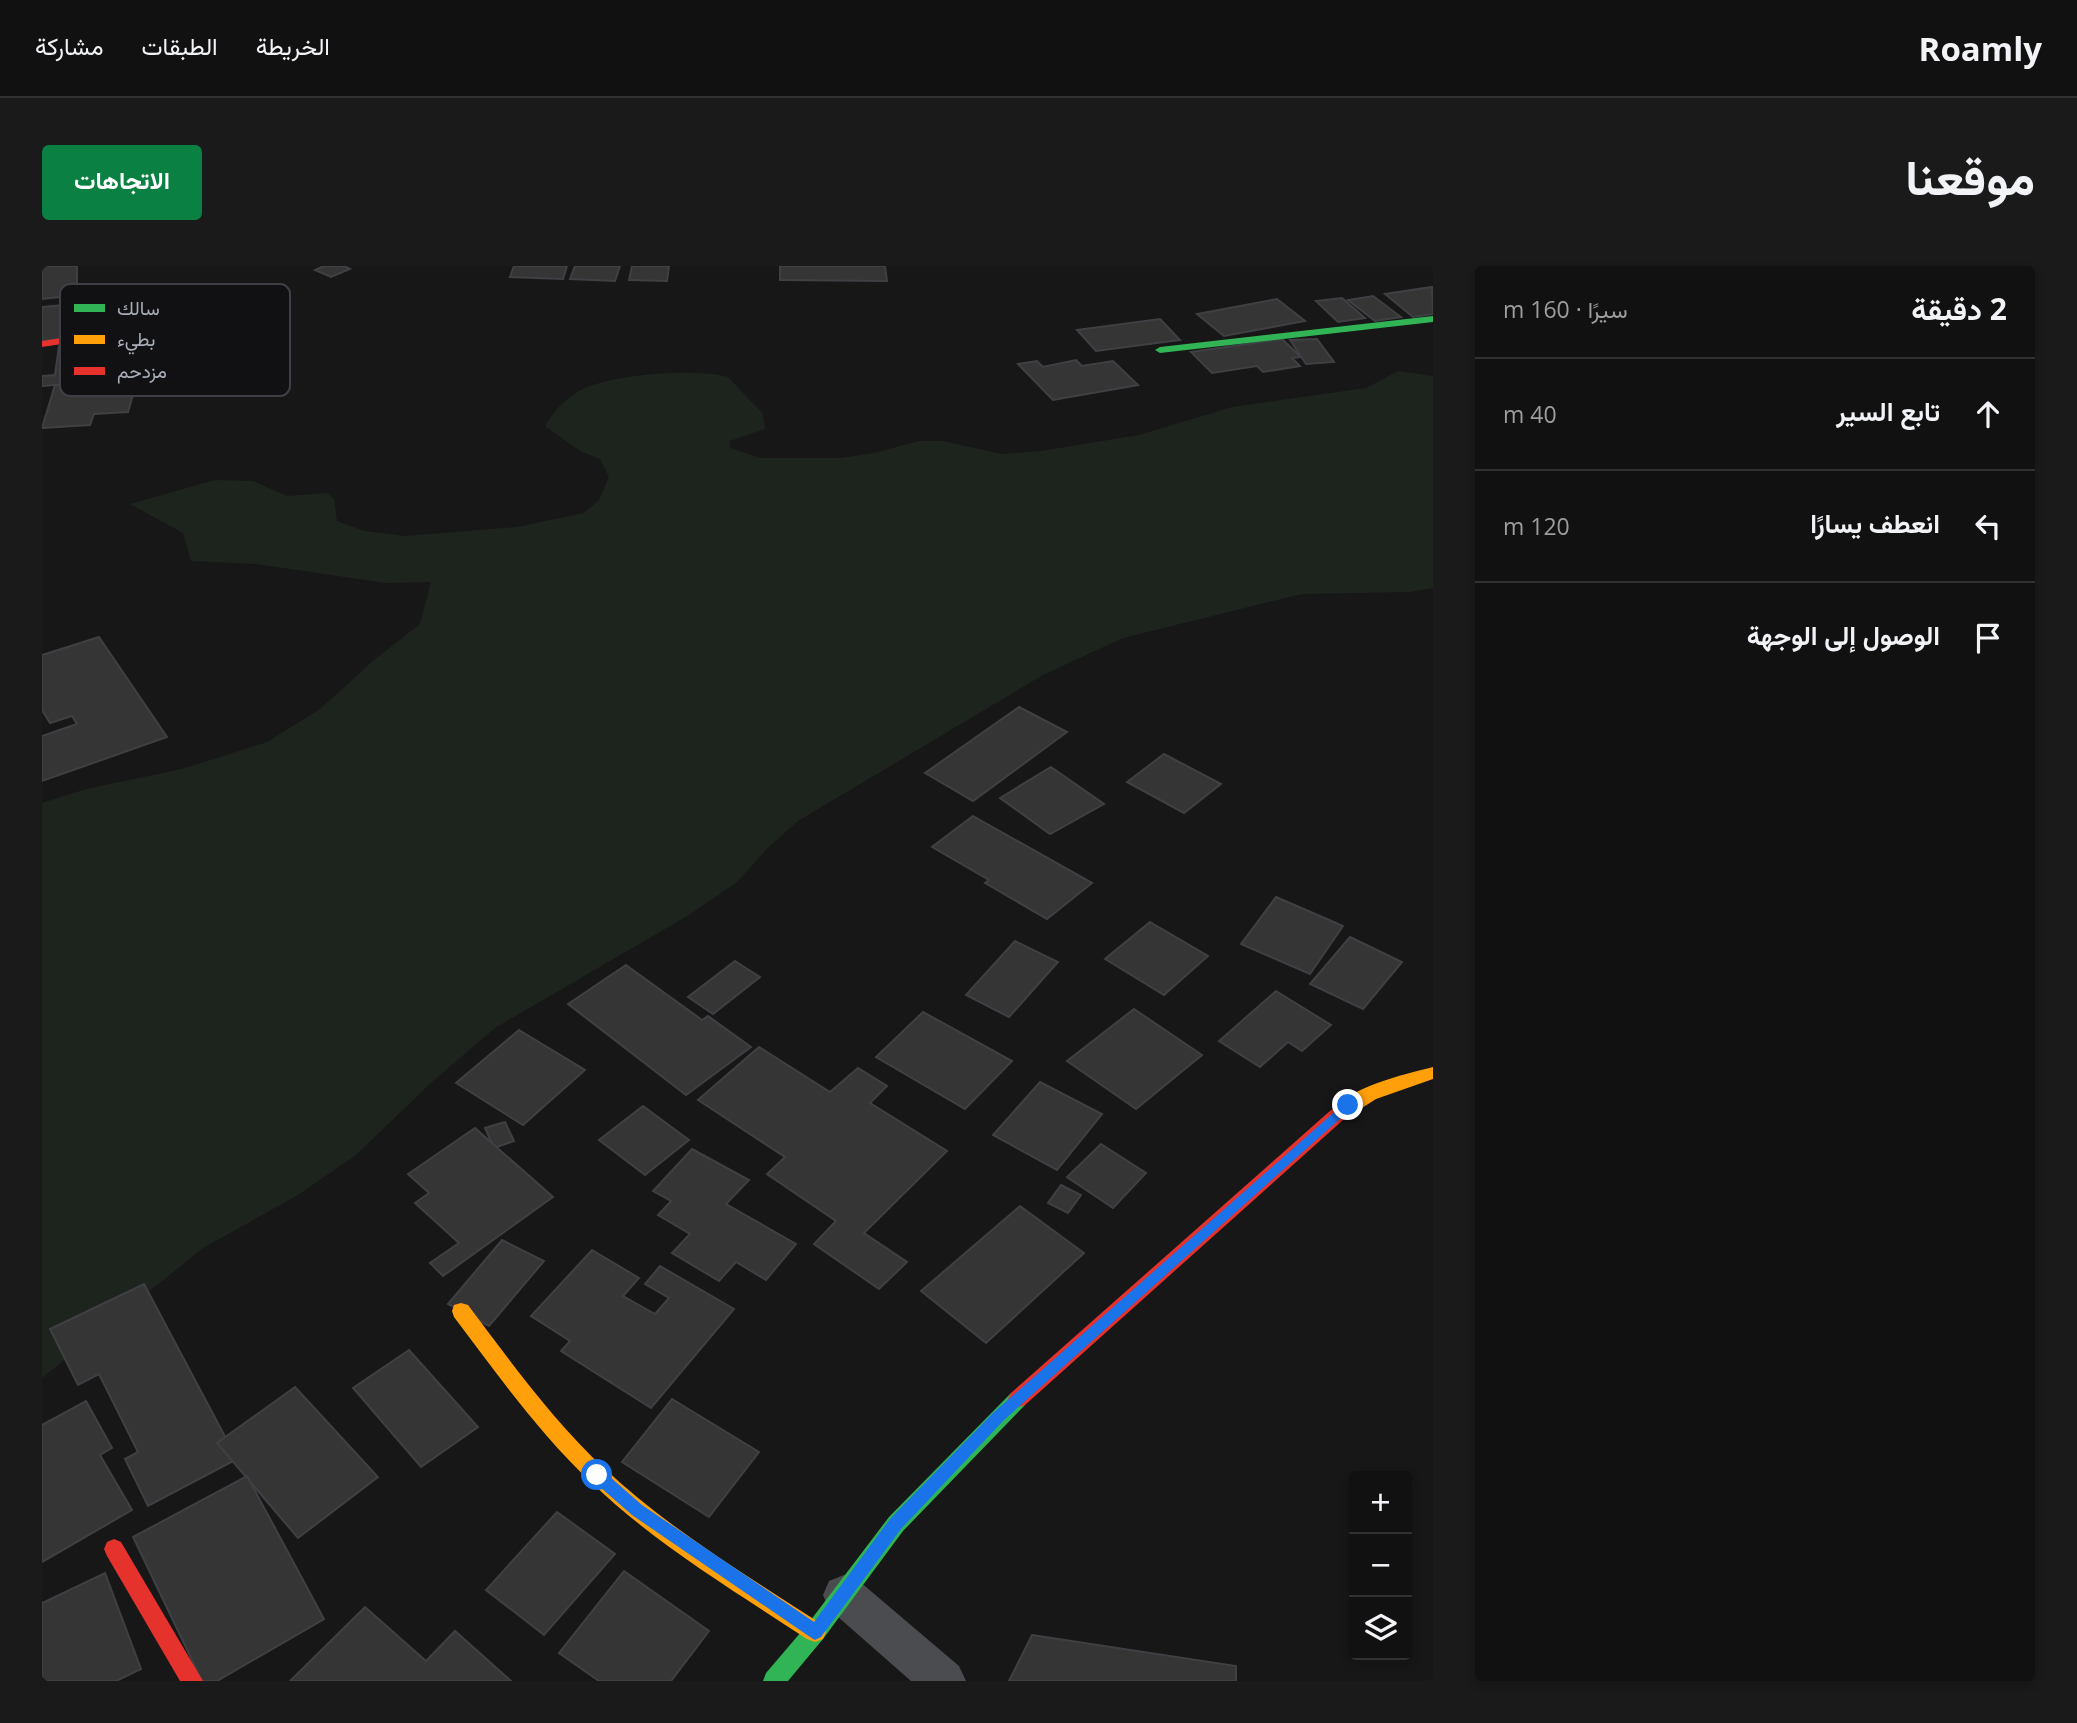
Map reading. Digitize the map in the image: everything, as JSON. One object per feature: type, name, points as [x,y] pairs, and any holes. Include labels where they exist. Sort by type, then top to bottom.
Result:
[{"type":"street","points":[[1160,350],[1433,319]]},
{"type":"street","points":[[42,344],[60,341]]},
{"type":"street","points":[[774,1681],[844,1595],[896,1524],[998,1417],[1348,1105],[1413,1078],[1433,1073]]},
{"type":"street","points":[[461,1311],[537,1410],[597,1475],[637,1510],[815,1632]]},
{"type":"street","points":[[114,1549],[192,1681]]},
{"type":"street","points":[[844,1595],[944,1681]]},
{"type":"shaded area","points":[[1398,371],[1433,376],[1433,588],[1409,592],[1302,594],[1123,638],[1043,675],[798,821],[768,848],[737,882],[689,915],[495,1028],[433,1081],[356,1155],[298,1195],[203,1248],[42,1378],[42,803],[86,789],[182,769],[267,742],[320,709],[374,660],[420,624],[431,582],[386,583],[256,564],[191,561],[183,533],[130,504],[215,480],[253,481],[287,496],[328,493],[334,499],[337,521],[365,531],[405,536],[517,527],[584,513],[599,500],[609,477],[600,459],[580,451],[545,426],[561,405],[583,389],[634,376],[696,373],[728,377],[763,414],[765,429],[730,441],[730,448],[760,458],[841,458],[874,453],[919,441],[942,441],[1002,454],[1041,451],[1139,435],[1232,407],[1366,388]]},
{"type":"building","points":[[42,266],[77,266],[77,284],[60,284],[60,297],[42,299]]},
{"type":"building","points":[[324,266],[344,266],[350,269],[331,277],[315,270]]},
{"type":"building","points":[[514,266],[567,266],[563,279],[510,277]]},
{"type":"building","points":[[575,266],[620,266],[615,281],[570,279]]},
{"type":"building","points":[[632,266],[669,266],[667,281],[629,280]]},
{"type":"building","points":[[780,266],[885,266],[887,281],[780,280]]},
{"type":"building","points":[[1432,287],[1433,314],[1413,317],[1385,294]]},
{"type":"building","points":[[1373,296],[1401,317],[1375,321],[1348,300]]},
{"type":"building","points":[[1342,298],[1365,318],[1338,322],[1316,301]]},
{"type":"building","points":[[1277,299],[1305,321],[1224,336],[1197,314]]},
{"type":"building","points":[[60,305],[60,339],[42,341],[42,307]]},
{"type":"building","points":[[1160,319],[1180,340],[1096,351],[1077,330]]},
{"type":"building","points":[[1282,339],[1301,357],[1292,358],[1300,366],[1263,372],[1257,366],[1212,373],[1191,352]]},
{"type":"building","points":[[1317,339],[1334,362],[1306,364],[1290,340]]},
{"type":"building","points":[[59,346],[60,385],[42,386],[42,376],[55,375]]},
{"type":"building","points":[[1076,360],[1082,366],[1113,361],[1138,385],[1053,400],[1018,364],[1037,361],[1043,367]]},
{"type":"building","points":[[55,385],[60,385],[60,396],[133,396],[128,412],[94,414],[90,425],[42,428]]},
{"type":"building","points":[[99,637],[167,737],[42,781],[42,736],[77,724],[72,716],[50,723],[42,710],[42,655]]},
{"type":"building","points":[[1019,707],[1067,732],[973,801],[925,773]]},
{"type":"building","points":[[1164,754],[1221,784],[1184,813],[1127,782]]},
{"type":"building","points":[[1051,767],[1104,804],[1050,834],[1000,798]]},
{"type":"building","points":[[973,816],[1092,883],[1047,919],[985,883],[989,880],[932,847]]},
{"type":"building","points":[[1276,897],[1343,926],[1310,974],[1241,944]]},
{"type":"building","points":[[1150,922],[1208,956],[1164,995],[1105,959]]},
{"type":"building","points":[[1350,937],[1402,962],[1363,1009],[1310,984]]},
{"type":"building","points":[[1015,941],[1058,962],[1009,1017],[966,995]]},
{"type":"building","points":[[735,961],[760,977],[713,1014],[688,997]]},
{"type":"building","points":[[626,965],[702,1020],[708,1016],[751,1047],[686,1095],[568,1004]]},
{"type":"building","points":[[1276,991],[1331,1025],[1302,1051],[1288,1042],[1260,1067],[1219,1041]]},
{"type":"building","points":[[1134,1009],[1202,1055],[1136,1109],[1067,1061]]},
{"type":"building","points":[[923,1012],[1012,1061],[965,1109],[876,1057]]},
{"type":"building","points":[[519,1030],[585,1070],[523,1125],[456,1083]]},
{"type":"building","points":[[759,1047],[830,1092],[858,1068],[887,1086],[870,1103],[947,1151],[864,1233],[907,1262],[879,1289],[814,1244],[836,1221],[767,1174],[785,1157],[698,1100]]},
{"type":"building","points":[[1040,1082],[1102,1114],[1057,1170],[993,1135]]},
{"type":"building","points":[[643,1106],[689,1140],[645,1175],[599,1140]]},
{"type":"building","points":[[505,1122],[514,1141],[494,1148],[485,1128]]},
{"type":"building","points":[[475,1128],[553,1197],[443,1276],[430,1263],[459,1243],[415,1203],[429,1193],[408,1174]]},
{"type":"building","points":[[1101,1144],[1146,1173],[1113,1208],[1067,1177]]},
{"type":"building","points":[[692,1149],[749,1180],[726,1204],[796,1244],[766,1280],[736,1262],[719,1281],[672,1253],[690,1234],[658,1215],[671,1201],[653,1191]]},
{"type":"building","points":[[1061,1185],[1081,1195],[1068,1213],[1048,1203]]},
{"type":"building","points":[[1020,1206],[1084,1253],[986,1343],[921,1291]]},
{"type":"building","points":[[502,1240],[544,1261],[489,1326],[448,1304]]},
{"type":"building","points":[[592,1250],[639,1278],[623,1296],[655,1314],[669,1298],[645,1284],[660,1266],[734,1309],[651,1408],[561,1351],[570,1341],[531,1316]]},
{"type":"building","points":[[144,1284],[237,1459],[148,1506],[125,1459],[138,1452],[99,1374],[78,1385],[50,1329]]},
{"type":"building","points":[[409,1350],[478,1427],[421,1467],[353,1388]]},
{"type":"building","points":[[295,1387],[378,1477],[298,1538],[217,1443]]},
{"type":"building","points":[[672,1399],[759,1452],[709,1517],[622,1462]]},
{"type":"building","points":[[86,1401],[112,1448],[100,1455],[132,1510],[42,1562],[42,1425]]},
{"type":"building","points":[[247,1476],[324,1619],[217,1681],[202,1681],[133,1537]]},
{"type":"building","points":[[557,1512],[615,1554],[544,1635],[486,1590]]},
{"type":"building","points":[[624,1571],[709,1631],[671,1681],[599,1681],[559,1653]]},
{"type":"building","points":[[105,1573],[141,1669],[116,1681],[42,1681],[42,1603]]},
{"type":"building","points":[[365,1607],[426,1661],[455,1631],[511,1681],[290,1681]]},
{"type":"building","points":[[1032,1635],[1236,1666],[1236,1681],[1009,1681]]},
{"type":"traffic: fast","points":[[1160,350],[1433,319]]},
{"type":"traffic: fast","points":[[774,1681],[815,1632],[896,1524],[1018,1399]]},
{"type":"traffic: slow","points":[[1337,1115],[1370,1094],[1433,1073]]},
{"type":"traffic: slow","points":[[461,1311],[543,1417],[598,1476],[676,1539],[815,1632]]},
{"type":"traffic: jam","points":[[42,344],[60,341]]},
{"type":"traffic: jam","points":[[1018,1399],[1337,1115]]},
{"type":"traffic: jam","points":[[114,1549],[192,1681]]},
{"type":"route","points":[[597,1475],[637,1510],[815,1632],[896,1524],[998,1417],[1348,1105]]}]
